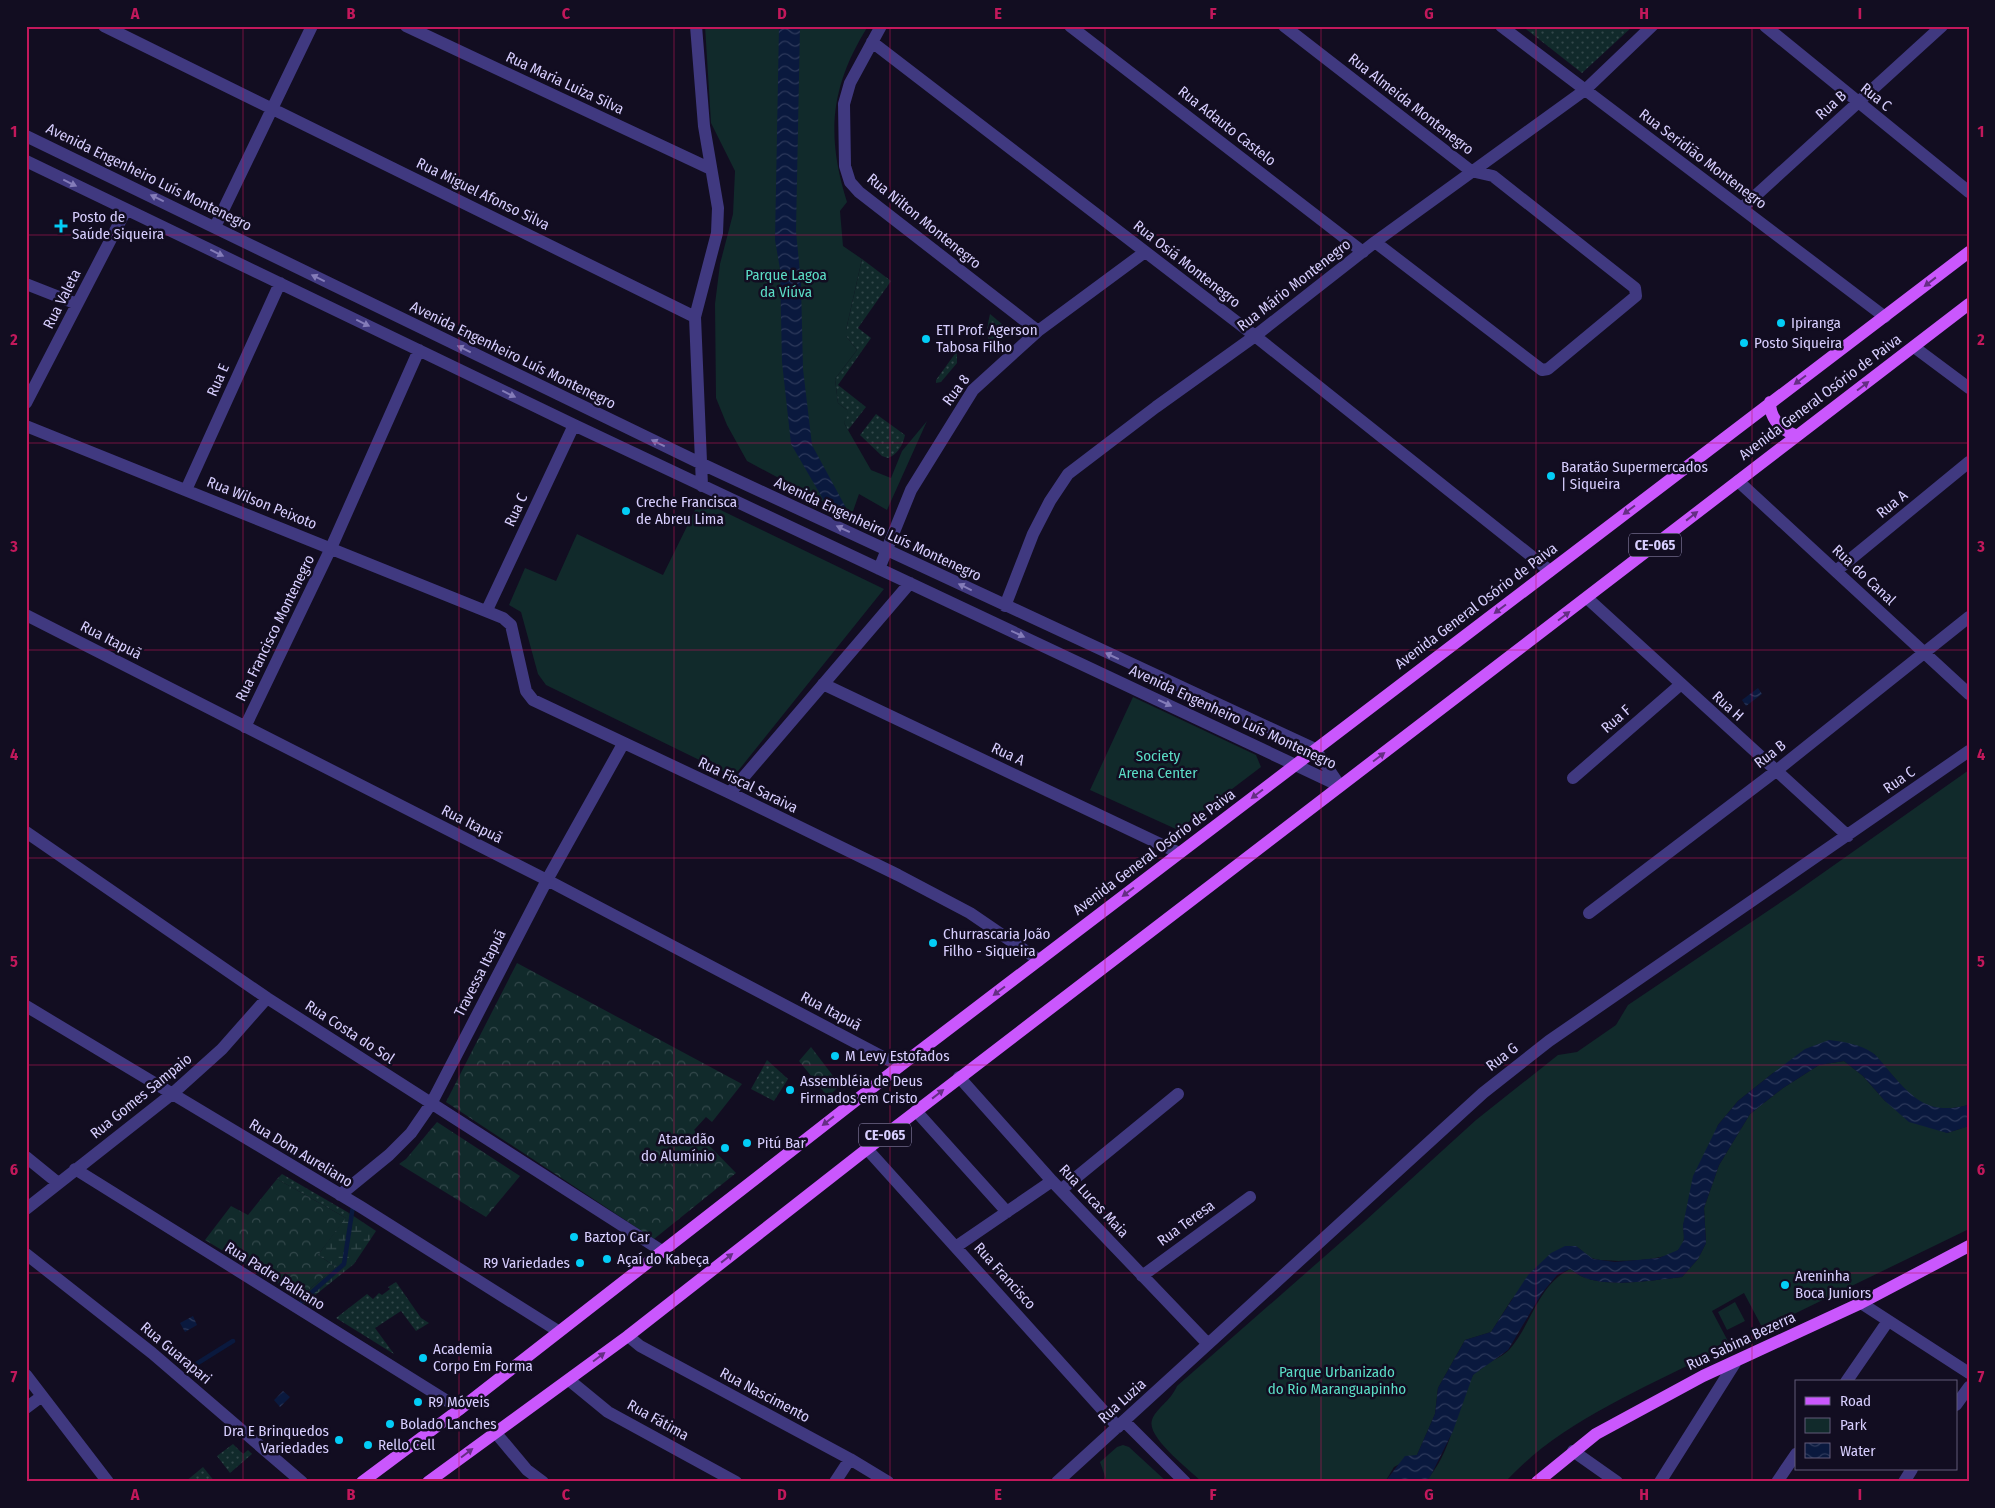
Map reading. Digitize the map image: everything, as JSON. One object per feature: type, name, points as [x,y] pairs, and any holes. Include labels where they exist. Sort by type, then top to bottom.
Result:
[{"type":"main road","name":"Avenida General Osório de Paiva","points":[[362,1482],[900,1066],[1969,252]]},
{"type":"main road","name":"Avenida General Osório de Paiva","points":[[428,1482],[628,1336],[959,1077],[1969,304]]},
{"type":"main road","points":[[1770,402],[1775,421],[1796,436]]},
{"type":"main road","name":"Rua Sabina Bezerra","points":[[1537,1482],[1596,1434],[1703,1376],[1861,1303],[1969,1246]]},
{"type":"street","name":"Rua Miguel Afonso Silva","points":[[104,26],[695,317]]},
{"type":"street","points":[[215,227],[312,26]]},
{"type":"street","name":"Rua Maria Luiza Silva","points":[[406,26],[711,169]]},
{"type":"street","points":[[696,26],[704,126],[718,208],[717,233],[695,317],[702,486]]},
{"type":"street","name":"Rua Nilton Montenegro","points":[[881,26],[850,83],[844,104],[846,166],[850,182],[859,192],[1038,331]]},
{"type":"street","name":"Rua Adauto Castelo","points":[[1070,26],[1363,252]]},
{"type":"street","name":"Rua Almeida Montenegro","points":[[1284,26],[1471,171],[1493,176],[1634,288],[1637,294],[1634,299],[1548,369],[1542,370],[1375,242]]},
{"type":"street","name":"Rua Seridião Montenegro","points":[[1501,26],[1885,317]]},
{"type":"street","name":"Rua Mário Montenegro","points":[[1005,606],[1033,534],[1050,501],[1068,474],[1156,407],[1255,336],[1375,242],[1585,90],[1652,26]]},
{"type":"street","name":"Rua C","points":[[1765,26],[1857,103],[1969,192]]},
{"type":"street","name":"Rua B","points":[[1742,208],[1942,26]]},
{"type":"street","name":"Rua Osiá Montenegro","points":[[872,42],[1255,336],[1550,570]]},
{"type":"street","name":"Avenida Engenheiro Luís Montenegro","points":[[26,136],[702,464],[1316,749],[1340,786]]},
{"type":"street","name":"Avenida Engenheiro Luís Montenegro","points":[[26,161],[574,426],[1340,786]]},
{"type":"street","name":"Rua Valeta","points":[[26,403],[126,210]]},
{"type":"street","name":"Rua 8","points":[[879,569],[911,490],[973,390],[1038,331],[1146,252]]},
{"type":"street","name":"Rua E","points":[[186,490],[280,283]]},
{"type":"street","points":[[26,284],[77,304]]},
{"type":"street","points":[[390,336],[399,318]]},
{"type":"street","points":[[1914,347],[1969,388]]},
{"type":"street","name":"Rua Francisco Montenegro","points":[[245,726],[331,548],[418,350]]},
{"type":"street","name":"Rua Wilson Peixoto","points":[[26,426],[487,610]]},
{"type":"street","name":"Rua C","points":[[487,610],[574,426]]},
{"type":"street","name":"Rua A","points":[[1836,571],[1969,462]]},
{"type":"street","name":"Rua do Canal","points":[[1738,481],[1969,694]]},
{"type":"street","points":[[730,793],[910,584]]},
{"type":"street","name":"Rua H","points":[[1586,598],[1848,836]]},
{"type":"street","name":"Rua Fiscal Saraiva","points":[[487,610],[508,621],[510,625],[529,697],[623,744],[730,793],[970,913],[1039,960]]},
{"type":"street","name":"Rua Itapuã","points":[[26,615],[547,880],[900,1066]]},
{"type":"street","name":"Rua B","points":[[1590,912],[1776,771],[1969,617]]},
{"type":"street","name":"Rua A","points":[[823,684],[1179,853]]},
{"type":"street","name":"Rua F","points":[[1573,778],[1680,685]]},
{"type":"street","name":"Travessa Itapuã","points":[[340,1195],[390,1155],[411,1133],[431,1104],[547,880],[623,744]]},
{"type":"street","name":"Rua C","points":[[1848,836],[1969,751]]},
{"type":"street","name":"Rua Costa do Sol","points":[[26,832],[267,998],[662,1250]]},
{"type":"street","name":"Rua G","points":[[1208,1344],[1498,1082],[1549,1041],[1848,836]]},
{"type":"street","name":"Rua Gomes Sampaio","points":[[26,1209],[172,1094],[222,1049],[267,998]]},
{"type":"street","name":"Rua Dom Aureliano","points":[[26,1006],[340,1195],[558,1331]]},
{"type":"street","name":"Rua Lucas Maia","points":[[959,1077],[1057,1185],[1208,1344]]},
{"type":"street","points":[[957,1246],[1007,1212],[1057,1185],[1178,1094]]},
{"type":"street","points":[[916,1111],[1007,1212]]},
{"type":"street","name":"Rua Francisco","points":[[867,1149],[1122,1424],[1185,1482]]},
{"type":"street","points":[[26,1157],[58,1182]]},
{"type":"street","name":"Rua Padre Palhano","points":[[75,1169],[460,1408]]},
{"type":"street","name":"Rua Teresa","points":[[1142,1276],[1250,1197]]},
{"type":"street","name":"Rua Guarapari","points":[[26,1254],[152,1353],[302,1482]]},
{"type":"street","points":[[1861,1303],[1969,1373]]},
{"type":"street","points":[[1847,1380],[1888,1321]]},
{"type":"street","name":"Rua Nascimento","points":[[628,1336],[640,1346],[850,1459],[888,1482]]},
{"type":"street","name":"Rua Luzia","points":[[1057,1482],[1208,1344]]},
{"type":"street","points":[[1660,1482],[1734,1363]]},
{"type":"street","points":[[26,1375],[108,1482]]},
{"type":"street","name":"Rua Fátima","points":[[569,1380],[608,1412],[736,1482]]},
{"type":"street","points":[[1958,1402],[1969,1387]]},
{"type":"street","points":[[26,1408],[42,1396]]},
{"type":"street","points":[[495,1432],[527,1470],[542,1482]]},
{"type":"street","points":[[1573,1451],[1617,1482]]},
{"type":"street","points":[[1777,1482],[1795,1455]]},
{"type":"street","points":[[835,1482],[850,1459]]},
{"type":"street","points":[[1904,1482],[1911,1470]]},
{"type":"green space","name":"Parque Lagoa da Viúva","points":[[705,26],[868,26],[855,48],[846,70],[835,112],[836,155],[847,202],[840,211],[843,246],[862,259],[846,330],[846,336],[857,350],[835,379],[838,403],[847,410],[848,414],[844,423],[871,470],[891,478],[902,451],[927,421],[887,510],[859,494],[851,517],[747,461],[727,425],[716,398],[715,304],[720,264],[733,214],[735,171],[711,123]]},
{"type":"green space","points":[[1522,26],[1633,26],[1582,73]]},
{"type":"green space","points":[[862,259],[891,281],[858,328],[871,338],[838,385],[866,407],[848,430],[844,423],[847,410],[838,403],[835,379],[857,350],[846,336],[846,330]]},
{"type":"green space","points":[[990,314],[1009,330],[1009,334],[994,348],[988,336]]},
{"type":"green space","points":[[957,351],[957,363],[941,382],[936,383],[936,380]]},
{"type":"green space","points":[[876,414],[905,435],[899,449],[888,458],[882,456],[860,435]]},
{"type":"green space","points":[[700,500],[884,589],[738,771],[730,775],[546,685],[538,674],[521,612],[509,605],[525,568],[556,581],[577,534],[663,575]]},
{"type":"green space","name":"Society Arena Center","points":[[1133,697],[1256,755],[1261,767],[1178,830],[1090,790]]},
{"type":"green space","name":"Parque Urbanizado do Rio Maranguapinho","points":[[1969,770],[1969,1105],[1942,1109],[1926,1106],[1906,1090],[1874,1054],[1773,1073],[1738,1101],[1718,1125],[1683,1225],[1684,1235],[1681,1247],[1672,1254],[1662,1257],[1613,1261],[1587,1256],[1576,1246],[1512,1299],[1491,1332],[1465,1340],[1438,1388],[1435,1414],[1417,1455],[1394,1467],[1385,1482],[1202,1482],[1162,1444],[1152,1427],[1152,1420],[1177,1386],[1365,1221],[1476,1120],[1558,1055],[1577,1052],[1616,1025],[1628,1005],[1793,894]]},
{"type":"green space","points":[[517,963],[742,1084],[712,1122],[706,1117],[694,1130],[736,1173],[654,1239],[446,1102]]},
{"type":"green space","points":[[811,1047],[840,1085],[828,1097],[799,1061]]},
{"type":"green space","points":[[767,1060],[788,1079],[774,1101],[751,1089]]},
{"type":"green space","points":[[1844,1061],[1863,1076],[1885,1101],[1947,1133],[1969,1126],[1969,1229],[1763,1329],[1744,1293],[1712,1311],[1730,1345],[1633,1392],[1563,1433],[1542,1448],[1505,1482],[1425,1482],[1434,1471],[1447,1445],[1472,1377],[1479,1369],[1509,1350],[1550,1285],[1570,1269],[1581,1276],[1594,1280],[1619,1283],[1682,1277],[1698,1259],[1706,1243],[1704,1208],[1719,1165],[1750,1114],[1783,1088],[1819,1065]]},
{"type":"green space","points":[[437,1122],[520,1176],[486,1217],[399,1164],[406,1159]]},
{"type":"green space","points":[[282,1174],[349,1213],[346,1218],[277,1179]]},
{"type":"green space","points":[[277,1179],[346,1218],[318,1255],[336,1267],[300,1297],[205,1240],[231,1206],[248,1215]]},
{"type":"green space","points":[[349,1213],[376,1231],[354,1264],[304,1304],[300,1297],[336,1267],[318,1255]]},
{"type":"green space","points":[[396,1282],[421,1318],[429,1323],[416,1331],[401,1311],[375,1328],[394,1354],[336,1318],[367,1294],[373,1299],[379,1293],[382,1295],[390,1289],[388,1287]]},
{"type":"green space","points":[[1735,1302],[1745,1321],[1727,1330],[1718,1312]]},
{"type":"green space","points":[[233,1444],[243,1454],[248,1450],[252,1454],[230,1473],[217,1456]]},
{"type":"green space","points":[[1123,1445],[1129,1447],[1167,1482],[1107,1482],[1100,1462],[1117,1447]]},
{"type":"green space","points":[[203,1467],[215,1482],[185,1482]]},
{"type":"water","points":[[779,26],[800,26],[796,231],[801,283],[803,369],[812,445],[851,517],[827,506],[791,444],[782,362],[780,269],[775,240]]},
{"type":"water","points":[[1758,688],[1762,694],[1746,706],[1742,700]]},
{"type":"water","points":[[1829,1040],[1857,1045],[1873,1053],[1906,1090],[1923,1103],[1943,1108],[1969,1105],[1969,1126],[1947,1133],[1909,1122],[1885,1101],[1863,1076],[1844,1061],[1819,1065],[1783,1088],[1750,1114],[1719,1165],[1704,1208],[1706,1243],[1698,1259],[1682,1277],[1619,1283],[1594,1280],[1581,1276],[1570,1269],[1557,1275],[1542,1293],[1508,1350],[1473,1375],[1453,1431],[1430,1477],[1425,1482],[1385,1482],[1405,1456],[1417,1455],[1435,1414],[1438,1388],[1465,1340],[1491,1332],[1528,1275],[1551,1253],[1565,1246],[1576,1246],[1593,1259],[1615,1262],[1659,1258],[1678,1250],[1684,1240],[1683,1225],[1693,1176],[1718,1125],[1738,1101],[1773,1073],[1805,1049]]},
{"type":"water","points":[[193,1316],[197,1325],[185,1332],[180,1323]]},
{"type":"water","points":[[283,1391],[290,1397],[280,1407],[274,1400]]},
{"type":"waterway","points":[[302,1301],[344,1264],[353,1206]]},
{"type":"waterway","points":[[193,1366],[233,1341]]},
{"type":"place","name":"Posto de Saúde Siqueira","points":[[61,226]]},
{"type":"place","name":"Ipiranga","points":[[1781,323]]},
{"type":"place","name":"ETI Prof. Agerson Tabosa Filho","points":[[926,339]]},
{"type":"place","name":"Posto Siqueira","points":[[1744,343]]},
{"type":"place","name":"Baratão Supermercados | Siqueira","points":[[1551,476]]},
{"type":"place","name":"Creche Francisca de Abreu Lima","points":[[626,511]]},
{"type":"place","name":"Churrascaria João Filho - Siqueira","points":[[933,943]]},
{"type":"place","name":"M Levy Estofados","points":[[835,1056]]},
{"type":"place","name":"Assembléia de Deus Firmados em Cristo","points":[[790,1090]]},
{"type":"place","name":"Pitú Bar","points":[[747,1143]]},
{"type":"place","name":"Atacadão do Alumínio","points":[[725,1148]]},
{"type":"place","name":"Baztop Car","points":[[574,1237]]},
{"type":"place","name":"Açaí do Kabeça","points":[[607,1259]]},
{"type":"place","name":"R9 Variedades","points":[[580,1263]]},
{"type":"place","name":"Areninha Boca Juniors","points":[[1785,1285]]},
{"type":"place","name":"Academia Corpo Em Forma","points":[[423,1358]]},
{"type":"place","name":"R9 Móveis","points":[[418,1402]]},
{"type":"place","name":"Bolado Lanches","points":[[390,1424]]},
{"type":"place","name":"Dra E Brinquedos Variedades","points":[[339,1440]]},
{"type":"place","name":"Rello Cell","points":[[368,1445]]}]
